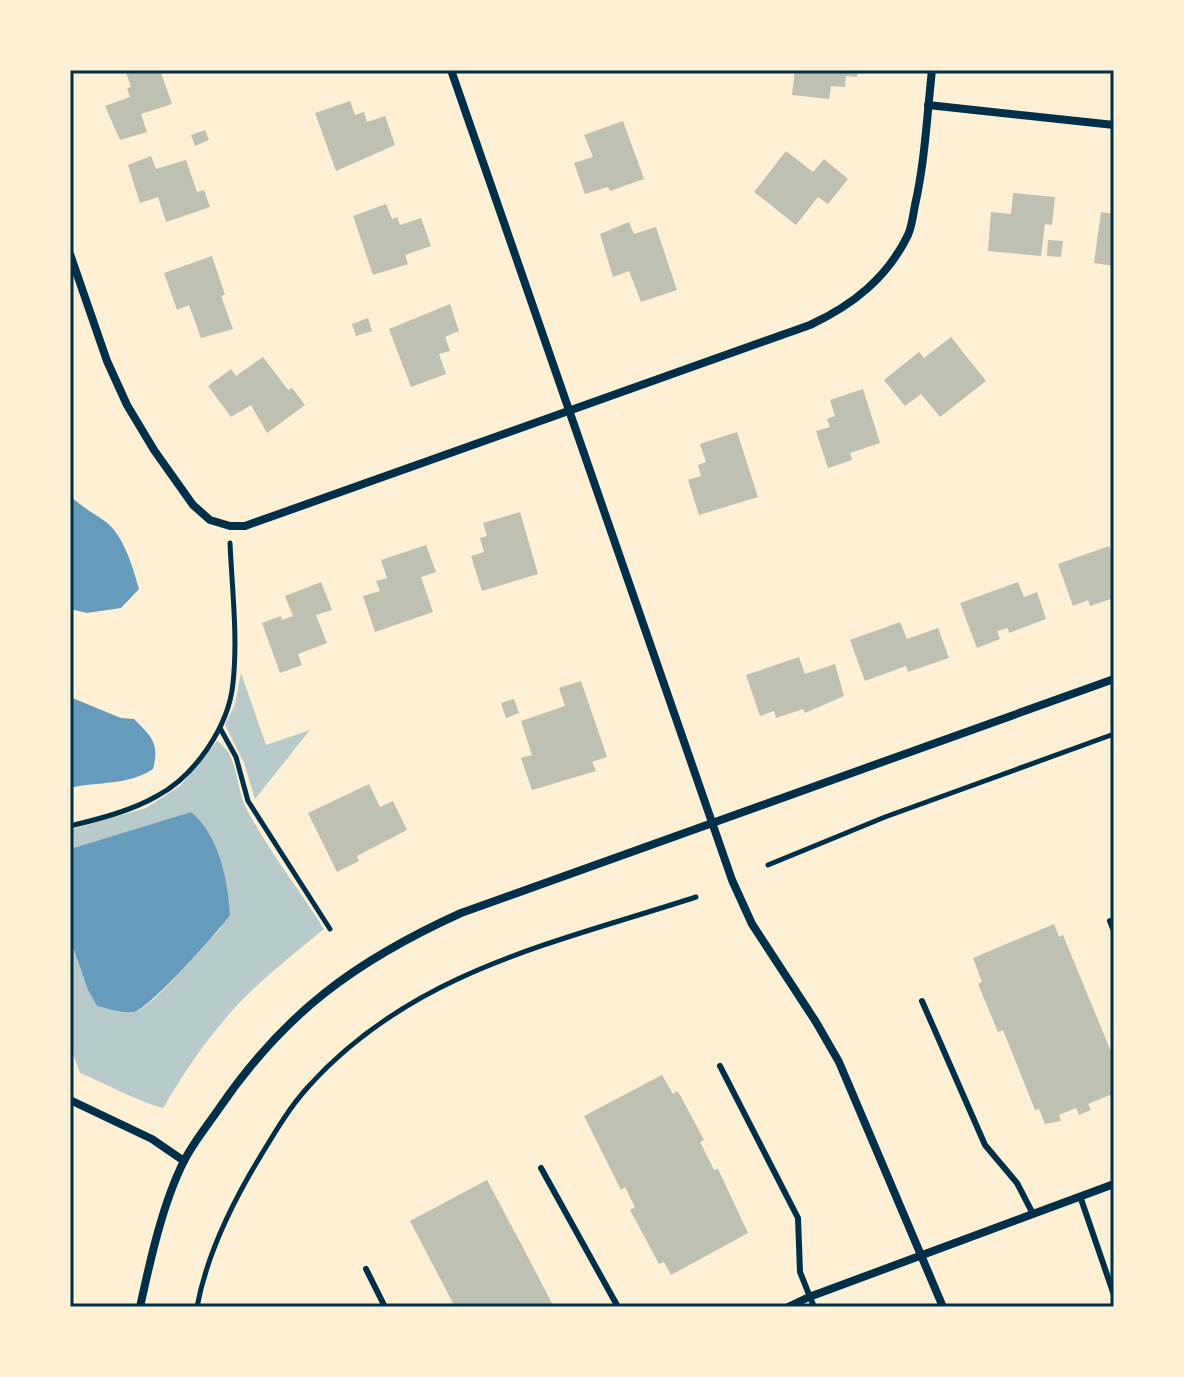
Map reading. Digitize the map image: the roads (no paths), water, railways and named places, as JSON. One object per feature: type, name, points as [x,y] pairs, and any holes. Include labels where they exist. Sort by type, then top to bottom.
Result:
[{"type":"street","points":[[451,70],[732,880],[752,924],[839,1062],[943,1307]]},
{"type":"street","points":[[70,254],[107,361],[138,425],[193,505],[210,520],[230,526],[254,524],[810,325],[836,313],[885,273],[909,233],[919,189],[932,70]]},
{"type":"street","points":[[928,105],[1114,125]]},
{"type":"street","points":[[140,1307],[159,1232],[184,1161],[243,1073],[282,1030],[323,993],[367,961],[461,913],[1114,679]]},
{"type":"street","points":[[70,1100],[152,1139],[184,1161]]},
{"type":"street","points":[[788,1307],[1114,1184]]},
{"type":"lane","points":[[1110,921],[1114,931]]},
{"type":"lane","points":[[922,1001],[985,1145],[1017,1183],[1033,1214]]},
{"type":"lane","points":[[720,1066],[798,1218],[800,1272],[814,1307]]},
{"type":"lane","points":[[541,1168],[618,1307]]},
{"type":"lane","points":[[1080,1196],[1114,1295]]},
{"type":"lane","points":[[366,1269],[385,1307]]},
{"type":"water","points":[[70,496],[112,528],[127,553],[139,589],[121,608],[87,613],[70,609]]},
{"type":"water","points":[[70,697],[121,718],[134,719],[155,746],[153,769],[123,781],[70,788]]},
{"type":"water","points":[[191,812],[215,845],[227,887],[230,915],[184,968],[142,1007],[134,1012],[125,1012],[97,1006],[70,939],[70,849]]}]
